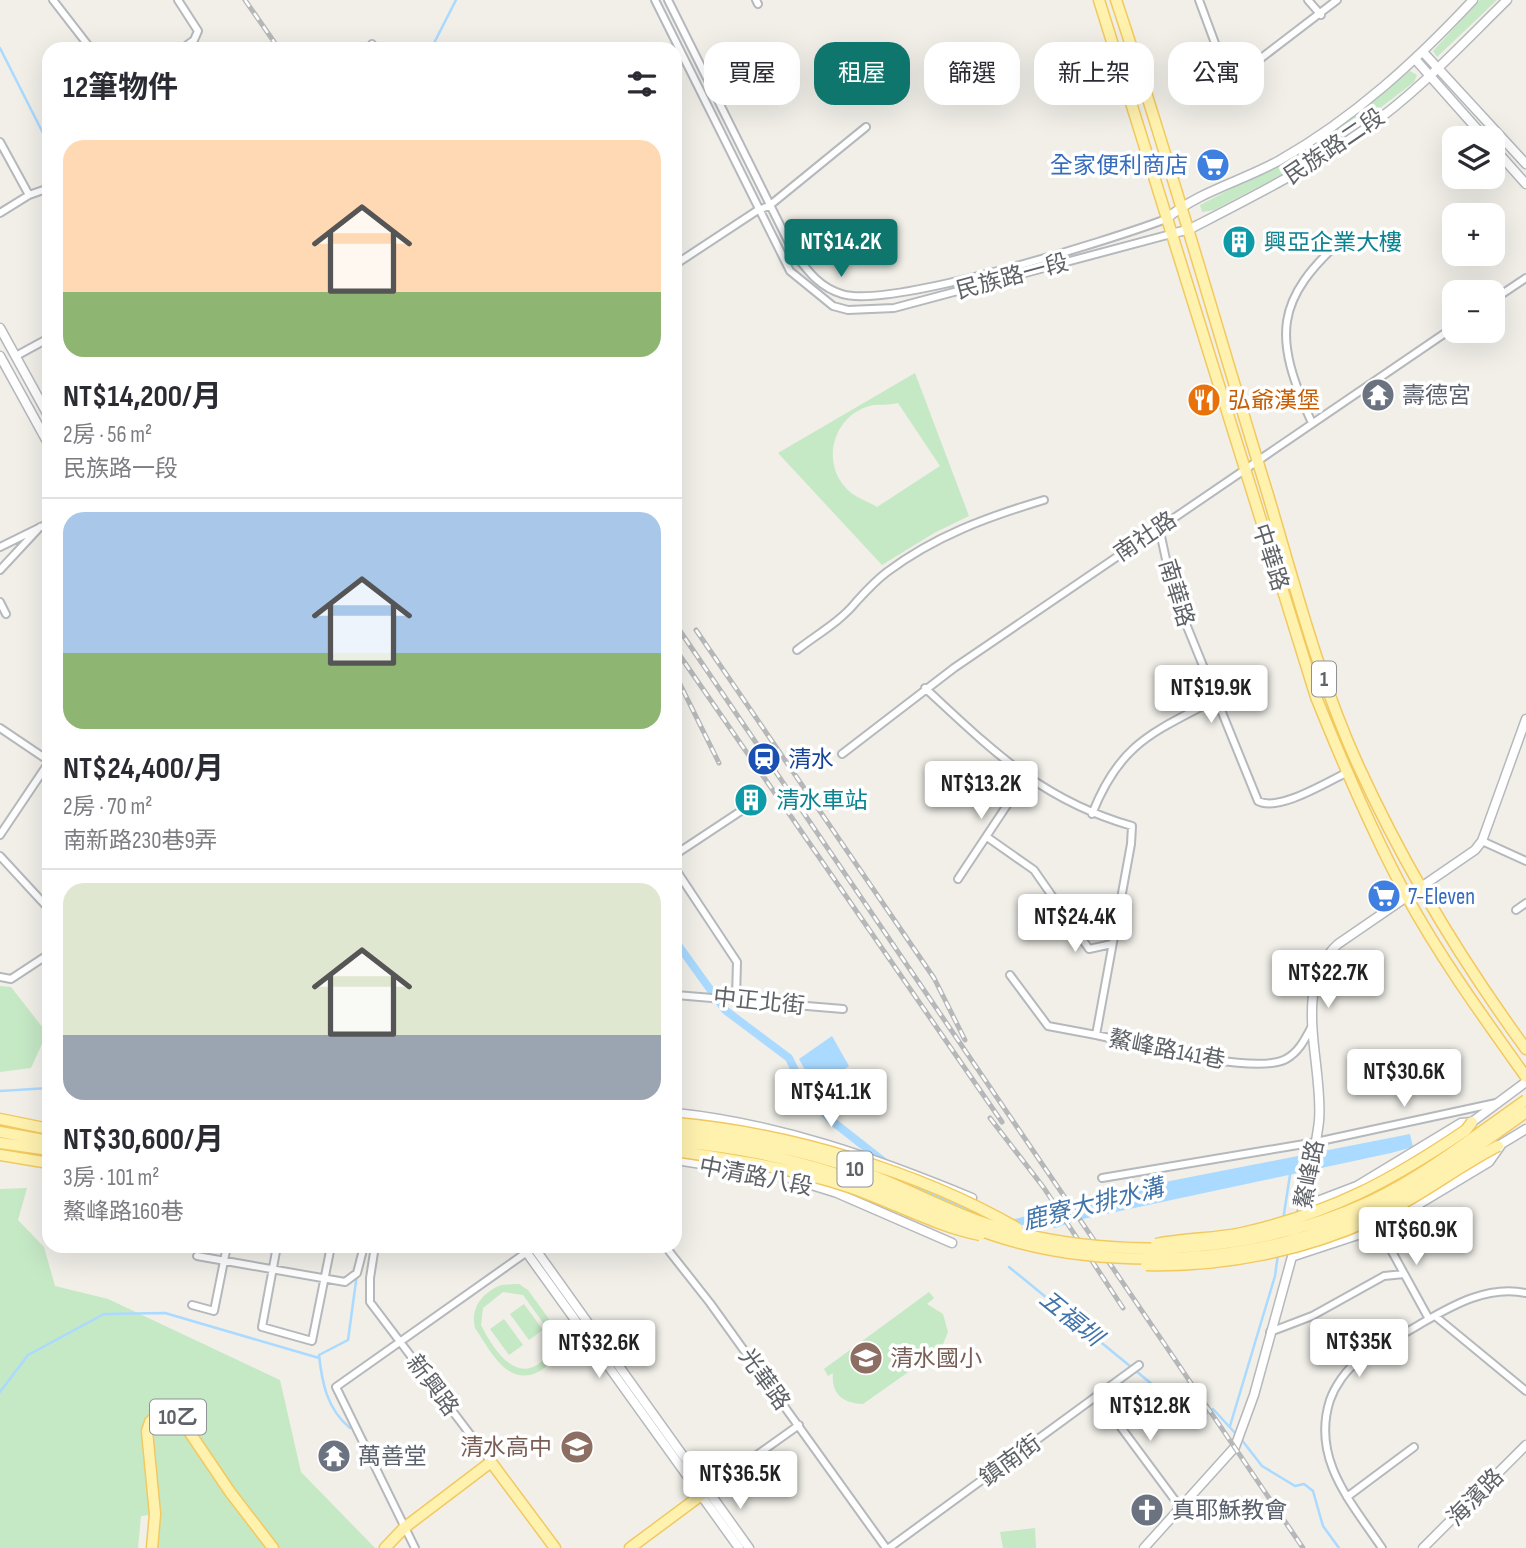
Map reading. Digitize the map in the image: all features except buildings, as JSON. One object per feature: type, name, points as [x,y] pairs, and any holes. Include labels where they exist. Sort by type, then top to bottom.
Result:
[{"type":"main road","name":"中華路","points":[[1099,0],[1316,697],[1346,773],[1406,895],[1464,991],[1526,1079]]},
{"type":"main road","name":"中華路","points":[[1116,0],[1183,205],[1324,679],[1357,763],[1420,887],[1490,1000],[1526,1049]]},
{"type":"main road","name":"10","points":[[682,1133],[715,1136],[814,1157],[860,1171],[974,1218],[1026,1234],[1139,1248],[1207,1247],[1263,1236],[1372,1200],[1460,1146],[1526,1100]]},
{"type":"main road","name":"10","points":[[682,1142],[712,1145],[806,1165],[869,1185],[1009,1240],[1076,1255],[1136,1260],[1201,1256],[1256,1248],[1368,1212],[1427,1180],[1526,1112]]},
{"type":"main road","points":[[0,1119],[42,1128]]},
{"type":"main road","points":[[1139,1248],[1176,1240],[1239,1234],[1350,1200],[1391,1179],[1466,1130],[1472,1122]]},
{"type":"main road","points":[[682,1124],[771,1137],[854,1161],[920,1184],[1026,1234]]},
{"type":"main road","points":[[0,1132],[42,1140]]},
{"type":"main road","points":[[0,1143],[42,1149]]},
{"type":"main road","points":[[1136,1260],[1144,1265],[1218,1264],[1303,1243],[1374,1219],[1499,1146]]},
{"type":"main road","points":[[682,1152],[804,1173],[887,1201],[956,1230],[1009,1240]]},
{"type":"main road","points":[[0,1154],[42,1162]]},
{"type":"main road","name":"10乙","points":[[152,1548],[155,1514],[147,1431],[150,1422],[163,1410],[171,1411],[180,1418],[230,1492],[273,1548]]},
{"type":"main road","points":[[385,1548],[404,1528],[491,1462]]},
{"type":"main road","name":"新興路","points":[[491,1462],[555,1548]]},
{"type":"main road","points":[[630,1548],[704,1494]]},
{"type":"street","points":[[53,0],[86,42]]},
{"type":"street","points":[[178,0],[198,31],[191,42]]},
{"type":"street","name":"民族路一段","points":[[655,0],[676,42]]},
{"type":"street","name":"民族路一段","points":[[667,0],[794,253],[817,282],[842,294],[863,298],[890,296],[984,272],[1166,219]]},
{"type":"street","points":[[1199,0],[1219,54],[1238,65],[1260,59],[1321,15],[1337,0]]},
{"type":"street","points":[[1308,0],[1321,15]]},
{"type":"street","name":"民族路二段","points":[[1166,219],[1183,205],[1279,161],[1345,118],[1415,60],[1474,0]]},
{"type":"street","name":"民族路二段","points":[[1171,234],[1190,229],[1296,176],[1368,128],[1433,72],[1507,0]]},
{"type":"street","points":[[1423,52],[1433,72],[1476,126]]},
{"type":"street","name":"民族路一段","points":[[682,55],[790,271],[823,299],[848,310],[894,308],[1171,234]]},
{"type":"street","points":[[1415,60],[1433,72],[1526,164]]},
{"type":"street","points":[[682,260],[758,210],[769,206],[866,127]]},
{"type":"street","points":[[0,142],[29,195]]},
{"type":"street","points":[[1505,160],[1526,184]]},
{"type":"street","points":[[0,213],[29,195],[42,190]]},
{"type":"street","points":[[1312,423],[1295,385],[1285,346],[1288,310],[1299,286],[1316,263],[1346,236]]},
{"type":"street","points":[[1505,292],[1526,278]]},
{"type":"street","points":[[0,328],[42,404]]},
{"type":"street","name":"南社路","points":[[842,754],[925,688],[1442,335]]},
{"type":"street","points":[[16,356],[42,342]]},
{"type":"street","points":[[0,356],[42,432]]},
{"type":"street","points":[[797,650],[856,603],[872,585],[912,555],[976,521],[1044,500]]},
{"type":"street","points":[[0,547],[40,527]]},
{"type":"street","points":[[0,570],[40,527]]},
{"type":"street","name":"南華路","points":[[1158,527],[1173,592],[1258,801],[1266,806],[1280,803],[1346,773]]},
{"type":"street","points":[[0,602],[6,614]]},
{"type":"street","points":[[925,688],[1025,778],[1092,814],[1107,778],[1124,755],[1172,723],[1216,699]]},
{"type":"street","points":[[1526,719],[1482,841],[1526,860]]},
{"type":"street","points":[[0,728],[42,757]]},
{"type":"street","points":[[0,835],[42,772]]},
{"type":"street","points":[[958,879],[1025,778]]},
{"type":"street","points":[[682,850],[747,807]]},
{"type":"street","name":"鰲峰路141巷","points":[[1092,814],[1132,826],[1096,1035],[1257,1066],[1285,1060],[1297,1052],[1312,1025]]},
{"type":"street","points":[[986,837],[1034,870],[1089,949],[1112,944]]},
{"type":"street","name":"鰲峰路","points":[[1144,1548],[1236,1447],[1254,1395],[1294,1256],[1315,1145],[1319,1118],[1312,1025],[1317,978],[1329,952],[1406,895],[1475,850],[1482,841]]},
{"type":"street","points":[[0,856],[42,901]]},
{"type":"street","points":[[682,879],[737,962],[736,998]]},
{"type":"street","points":[[1516,910],[1526,903]]},
{"type":"street","points":[[0,977],[11,979],[42,959]]},
{"type":"street","points":[[1010,975],[1048,1026],[1096,1035]]},
{"type":"street","name":"中正北街","points":[[682,995],[843,1009]]},
{"type":"street","points":[[1303,1207],[1357,1186],[1461,1123],[1472,1122],[1526,1079]]},
{"type":"street","points":[[1102,1178],[1315,1145],[1498,1103]]},
{"type":"street","name":"中清路八段","points":[[682,1114],[732,1121],[805,1137],[864,1155],[972,1198]]},
{"type":"street","points":[[1294,1256],[1379,1228],[1489,1161],[1499,1146],[1526,1129]]},
{"type":"street","name":"中清路八段","points":[[682,1161],[789,1178],[837,1193],[951,1243]]},
{"type":"street","points":[[951,1243],[972,1198]]},
{"type":"street","points":[[1379,1228],[1432,1318],[1526,1391]]},
{"type":"street","points":[[192,1305],[214,1311],[225,1253]]},
{"type":"street","points":[[276,1253],[262,1327],[312,1340],[330,1253]]},
{"type":"street","points":[[197,1256],[345,1282],[357,1273],[362,1253]]},
{"type":"street","name":"新興路","points":[[374,1253],[370,1302],[491,1462]]},
{"type":"street","points":[[415,1548],[337,1387],[402,1344],[525,1253]]},
{"type":"street","points":[[535,1253],[739,1548]]},
{"type":"street","name":"光華路","points":[[670,1253],[887,1548]]},
{"type":"street","points":[[1270,1332],[1312,1316],[1384,1276],[1404,1274]]},
{"type":"street","points":[[1382,1548],[1347,1497],[1326,1457],[1324,1433],[1332,1393],[1356,1363],[1432,1318],[1485,1293],[1526,1293]]},
{"type":"street","name":"鎮南街","points":[[887,1548],[1136,1368]]},
{"type":"street","points":[[1097,1395],[1180,1507]]},
{"type":"street","points":[[704,1494],[799,1425]]},
{"type":"street","name":"海濱路","points":[[1423,1548],[1526,1445]]},
{"type":"street","points":[[1347,1497],[1414,1447]]},
{"type":"street","points":[[704,1494],[749,1548]]},
{"type":"green space","points":[[1480,0],[1497,0],[1437,57],[1433,51]]},
{"type":"green space","points":[[1410,71],[1417,75],[1414,82],[1316,157],[1214,210],[1202,212],[1200,205],[1318,143]]},
{"type":"green space","points":[[915,373],[969,516],[934,533],[882,565],[778,453]],"holes":[[[898,403],[940,466],[877,507],[852,494],[838,477],[834,465],[834,442],[846,421],[855,413],[870,406]]]},
{"type":"green space","points":[[0,986],[11,987],[42,1027],[42,1044],[31,1068],[0,1072]]},
{"type":"green space","points":[[27,1188],[18,1220],[42,1245],[42,1253],[46,1253],[55,1286],[108,1299],[280,1380],[301,1472],[375,1548],[156,1548],[159,1514],[141,1516],[138,1548],[0,1548],[0,1189]]},
{"type":"green space","points":[[519,1284],[528,1290],[570,1348],[565,1352],[560,1345],[553,1360],[540,1371],[518,1375],[509,1371],[494,1356],[475,1328],[476,1307],[484,1296],[495,1288]],"holes":[[[503,1292],[523,1295],[552,1335],[551,1351],[540,1363],[530,1368],[520,1368],[502,1357],[481,1325],[483,1308]]]},
{"type":"green space","points":[[929,1292],[934,1298],[927,1304],[943,1314],[948,1332],[941,1349],[863,1404],[850,1402],[840,1396],[834,1387],[833,1373],[828,1376],[824,1369]]},
{"type":"green space","points":[[524,1304],[543,1330],[529,1340],[510,1314]]},
{"type":"green space","points":[[504,1319],[523,1345],[509,1355],[490,1329]]},
{"type":"green space","points":[[1035,1528],[1036,1548],[1003,1548],[1000,1532]]},
{"type":"water","points":[[832,1036],[849,1066],[816,1090],[799,1059]]},
{"type":"water","points":[[1410,1134],[1413,1147],[1391,1153],[1078,1220],[1055,1228],[1028,1220],[1073,1200]]},
{"type":"waterway","points":[[435,42],[456,0]]},
{"type":"waterway","points":[[0,48],[42,131]]},
{"type":"waterway","name":"鹿寮大排水溝","points":[[682,950],[725,1010],[789,1058],[807,1095],[832,1121],[888,1165]]},
{"type":"waterway","points":[[0,1091],[42,1088]]},
{"type":"waterway","points":[[1283,1220],[1290,1175]]},
{"type":"waterway","name":"鹿寮大排水溝","points":[[906,1179],[920,1190],[995,1221]]},
{"type":"waterway","name":"鹿寮大排水溝","points":[[1007,1225],[1035,1218]]},
{"type":"waterway","points":[[1230,1426],[1275,1276],[1278,1254]]},
{"type":"waterway","name":"五福圳","points":[[1009,1267],[1175,1403],[1200,1418],[1213,1409],[1236,1434]]},
{"type":"waterway","points":[[350,1428],[336,1413],[327,1395],[319,1355],[348,1340],[357,1274]]},
{"type":"waterway","points":[[0,1392],[28,1355],[104,1314],[165,1313],[319,1358]]},
{"type":"waterway","name":"五福圳","points":[[1241,1439],[1262,1466],[1295,1486],[1304,1484],[1313,1491],[1323,1526],[1339,1548]]},
{"type":"railway","points":[[245,0],[274,42]]},
{"type":"railway","points":[[696,630],[934,978],[965,1040]]},
{"type":"railway","points":[[682,634],[1303,1548]]},
{"type":"railway","points":[[682,659],[1002,1122]]},
{"type":"railway","points":[[682,688],[719,763]]},
{"type":"railway","points":[[990,1118],[1044,1188],[1123,1308]]},
{"type":"place","name":"全家便利商店","points":[[1213,165]]},
{"type":"place","name":"興亞企業大樓","points":[[1239,242]]},
{"type":"place","name":"壽德宮","points":[[1378,395]]},
{"type":"place","name":"弘爺漢堡","points":[[1204,400]]},
{"type":"place","name":"清水","points":[[764,759]]},
{"type":"place","name":"清水車站","points":[[751,800]]},
{"type":"place","name":"7-Eleven","points":[[1384,896]]},
{"type":"place","name":"清水國小","points":[[866,1358]]},
{"type":"place","name":"清水高中","points":[[577,1447]]},
{"type":"place","name":"萬善堂","points":[[334,1456]]},
{"type":"place","name":"真耶穌教會","points":[[1147,1510]]}]
